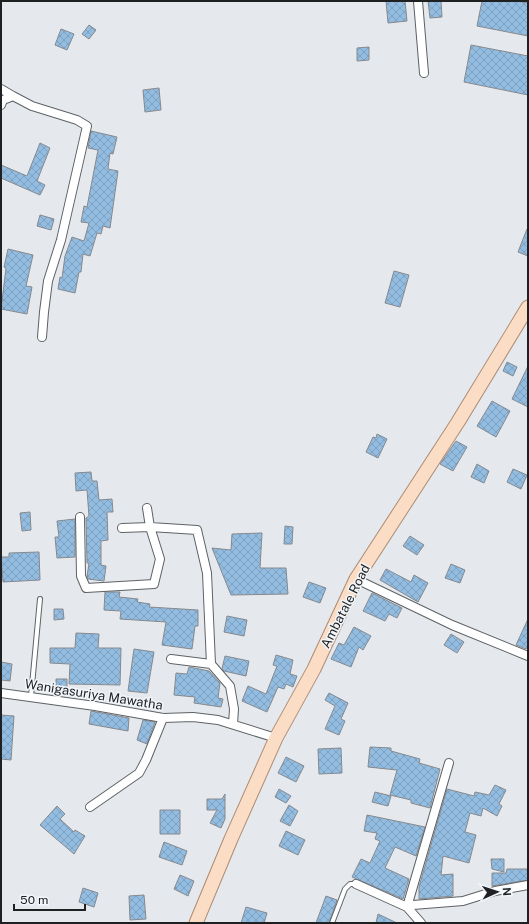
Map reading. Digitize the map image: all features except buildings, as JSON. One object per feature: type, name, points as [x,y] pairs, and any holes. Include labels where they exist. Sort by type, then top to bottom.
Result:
[{"type":"main road","name":"Ambatale Road","points":[[196,923],[231,839],[276,738],[314,669],[356,579],[458,422],[528,307]]},
{"type":"street","points":[[418,1],[424,73]]},
{"type":"street","points":[[1,89],[32,106],[77,120],[87,126],[61,240],[48,281],[42,337]]},
{"type":"street","points":[[1,104],[3,100],[12,96]]},
{"type":"street","points":[[80,517],[81,576],[86,588],[154,584],[160,559],[150,527],[147,508]]},
{"type":"street","points":[[122,528],[150,527],[198,530],[207,573],[212,664],[230,686],[234,709],[233,724]]},
{"type":"street","points":[[356,579],[452,624],[528,656]]},
{"type":"street","points":[[171,660],[212,664]]},
{"type":"street","name":"Wanigasuriya Mawatha","points":[[1,693],[31,696],[163,718],[193,717],[218,720],[276,738]]},
{"type":"street","points":[[90,807],[138,772],[146,760],[163,718]]},
{"type":"street","points":[[407,907],[449,763]]},
{"type":"street","points":[[356,884],[407,907],[421,923]]},
{"type":"street","points":[[407,907],[413,904],[463,901],[495,891],[528,885]]},
{"type":"lane","points":[[31,696],[40,599]]},
{"type":"lane","points":[[332,923],[345,889],[350,884],[356,884]]}]
